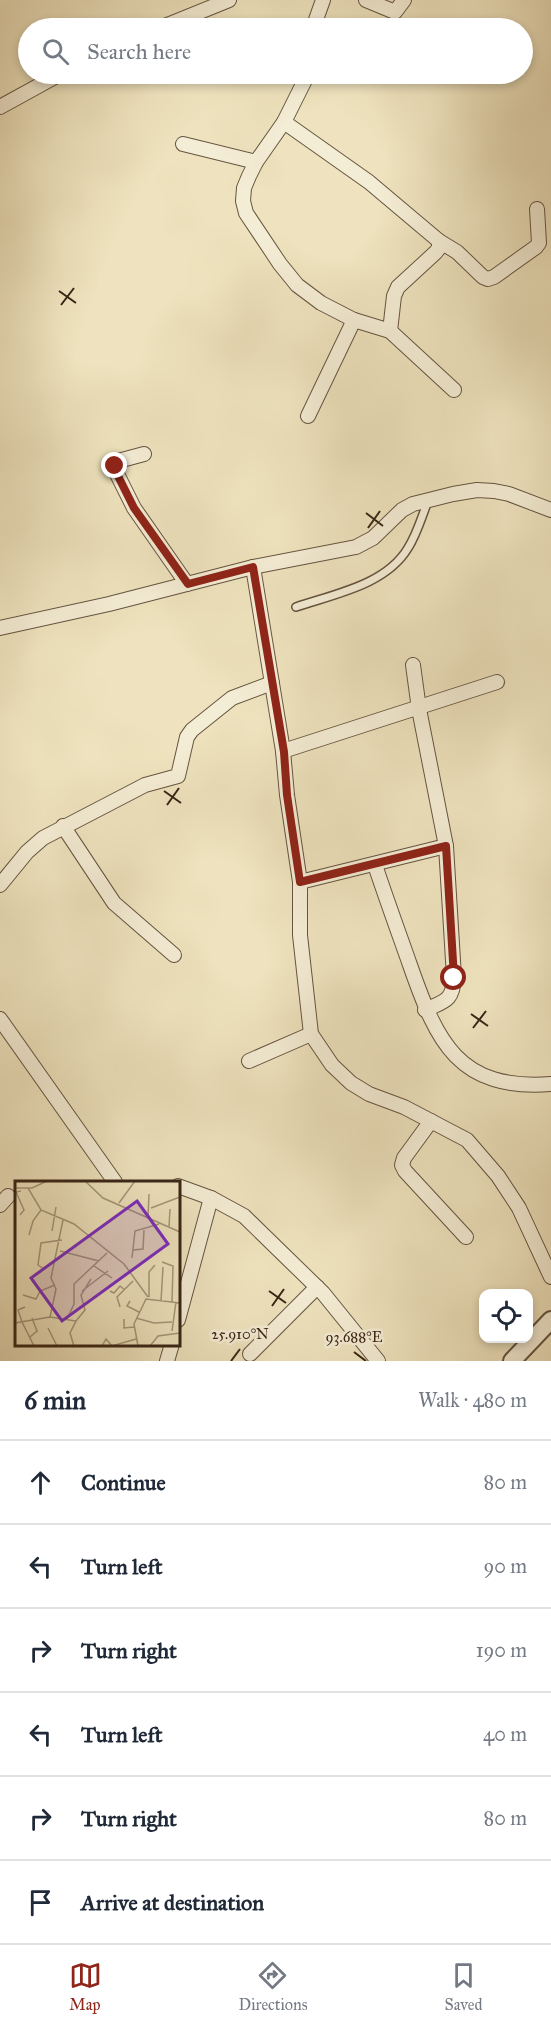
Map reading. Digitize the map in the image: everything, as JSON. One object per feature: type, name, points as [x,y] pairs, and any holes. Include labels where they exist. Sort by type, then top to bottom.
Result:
[{"type":"street","points":[[183,18],[205,5],[229,0]]},
{"type":"street","points":[[316,18],[322,0]]},
{"type":"street","points":[[366,0],[394,12],[404,0]]},
{"type":"street","points":[[0,107],[42,84]]},
{"type":"street","points":[[304,84],[284,122],[256,162],[244,188],[243,201],[246,213],[297,285],[321,303],[354,320],[390,331],[454,390]]},
{"type":"street","points":[[284,122],[369,182],[439,242],[457,252],[488,279],[494,277],[539,243],[537,209]]},
{"type":"street","points":[[183,144],[256,162]]},
{"type":"street","points":[[390,331],[394,296],[398,286],[436,252],[439,242]]},
{"type":"street","points":[[308,416],[354,320]]},
{"type":"street","points":[[144,454],[118,461],[115,466],[116,472],[134,508],[188,584]]},
{"type":"street","points":[[0,628],[253,567],[356,547],[373,538],[402,510],[413,504],[477,490],[509,494],[551,510]]},
{"type":"street","points":[[253,567],[284,752],[287,795],[300,882],[300,935],[311,1034],[332,1065],[351,1083],[369,1094],[431,1121],[467,1140],[498,1176],[519,1208],[551,1277]]},
{"type":"street","points":[[413,665],[419,709],[446,846],[453,989],[452,995],[446,1000],[425,1010]]},
{"type":"street","points":[[284,752],[497,682]]},
{"type":"street","points":[[0,885],[27,852],[43,838],[145,785],[178,776],[187,737],[192,730],[232,698],[272,683]]},
{"type":"street","points":[[63,826],[114,903],[174,955]]},
{"type":"street","points":[[300,882],[446,846]]},
{"type":"street","points":[[375,865],[425,1010],[446,1047],[459,1061],[485,1077],[508,1084],[551,1084]]},
{"type":"street","points":[[0,1019],[114,1181]]},
{"type":"street","points":[[249,1061],[311,1034]]},
{"type":"street","points":[[431,1121],[404,1158],[402,1165],[466,1237]]},
{"type":"street","points":[[180,1187],[211,1198],[244,1216],[318,1287],[378,1361]]},
{"type":"street","points":[[180,1313],[211,1198]]},
{"type":"street","points":[[250,1354],[318,1287]]},
{"type":"street","points":[[512,1361],[551,1320]]},
{"type":"street","points":[[167,1361],[171,1346]]},
{"type":"lane","points":[[296,607],[359,586],[387,570],[408,548],[428,501]]},
{"type":"route","points":[[115,466],[134,508],[188,584],[253,567],[284,752],[287,795],[300,882],[446,846],[454,978]]}]
